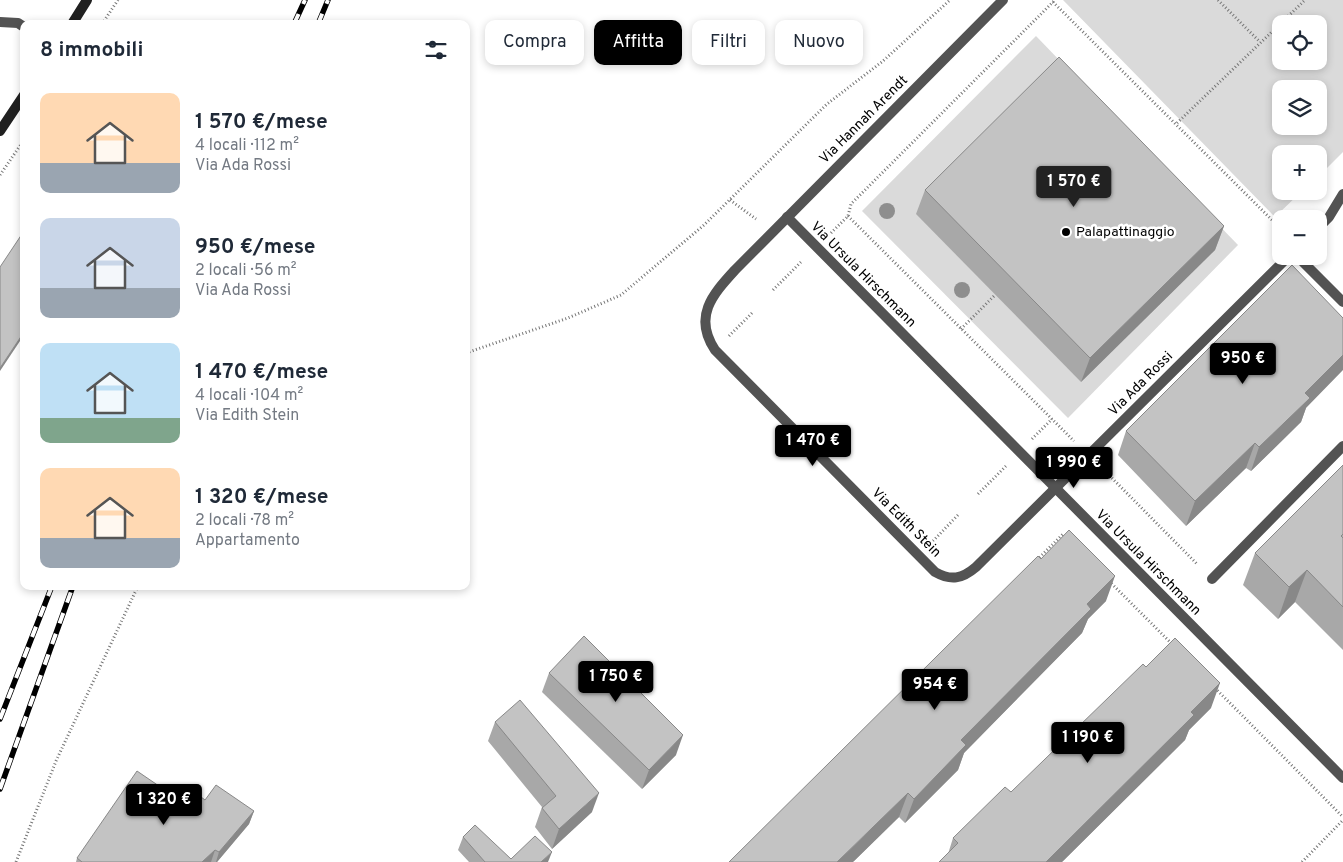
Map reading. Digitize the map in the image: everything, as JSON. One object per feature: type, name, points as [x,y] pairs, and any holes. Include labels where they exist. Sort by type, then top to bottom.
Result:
[{"type":"street","points":[[74,20],[87,0]]},
{"type":"street","name":"Via Hannah Arendt","points":[[787,217],[1003,0]]},
{"type":"street","points":[[0,22],[20,24]]},
{"type":"street","points":[[0,131],[20,102]]},
{"type":"street","points":[[1327,219],[1343,194]]},
{"type":"street","name":"Via Edith Stein","points":[[787,217],[716,290],[705,317],[710,343],[928,566],[945,578],[959,578],[968,574],[1056,488]]},
{"type":"street","name":"Via Ursula Hirschmann","points":[[787,217],[1343,778]]},
{"type":"street","name":"Via Ada Rossi","points":[[1056,488],[1280,265]]},
{"type":"street","points":[[1305,265],[1343,302]]},
{"type":"street","points":[[1212,579],[1343,446]]},
{"type":"path","points":[[105,20],[118,0]]},
{"type":"path","points":[[470,352],[568,318],[621,295],[648,274],[730,200],[827,104],[883,61],[950,0]]},
{"type":"path","points":[[1218,0],[1260,42]]},
{"type":"path","points":[[1177,124],[1305,0]]},
{"type":"path","points":[[826,237],[848,216],[851,204],[1054,1],[1272,221]]},
{"type":"path","points":[[0,175],[20,146]]},
{"type":"path","points":[[730,200],[773,231]]},
{"type":"path","points":[[848,216],[1078,444]]},
{"type":"path","points":[[773,290],[804,258]]},
{"type":"path","points":[[961,330],[995,295]]},
{"type":"path","points":[[723,342],[753,312]]},
{"type":"path","points":[[1032,439],[1052,419]]},
{"type":"path","points":[[978,494],[1010,462]]},
{"type":"path","points":[[1103,468],[1212,579]]},
{"type":"path","points":[[927,547],[958,515]]},
{"type":"path","points":[[1035,562],[1063,534],[1070,541]]},
{"type":"path","points":[[1105,577],[1174,647]]},
{"type":"path","points":[[16,862],[56,761],[136,590]]},
{"type":"path","points":[[1208,681],[1343,819],[1302,862]]},
{"type":"shaded area","points":[[1063,0],[1343,0],[1343,152],[1327,168],[1327,145],[1272,145],[1272,200],[1293,200],[1282,210],[1272,210],[1272,214]]},
{"type":"shaded area","name":"Palapattinaggio","points":[[1036,36],[1238,245],[1068,418],[862,211]]},
{"type":"building","name":"Palapattinaggio","points":[[1059,57],[1224,226],[1090,358],[925,190]]},
{"type":"building","points":[[20,237],[20,338],[0,368],[0,267]]},
{"type":"building","points":[[1292,265],[1343,318],[1343,355],[1305,393],[1310,398],[1259,447],[1255,443],[1195,501],[1126,431]]},
{"type":"building","points":[[1343,465],[1343,534],[1341,536],[1343,538],[1343,607],[1307,570],[1289,587],[1255,553]]},
{"type":"building","points":[[1069,530],[1115,576],[1087,604],[1091,609],[961,740],[966,745],[914,799],[908,793],[837,862],[729,862],[1038,556],[1041,559]]},
{"type":"building","points":[[584,636],[683,735],[649,770],[549,673]]},
{"type":"building","points":[[1175,638],[1220,683],[1191,712],[1194,715],[1046,862],[939,862],[958,843],[953,838],[1005,787],[1011,792],[1143,664],[1146,667]]},
{"type":"building","points":[[520,700],[599,793],[559,829],[542,808],[556,796],[495,722]]},
{"type":"building","points":[[137,771],[178,799],[181,795],[195,804],[201,797],[205,800],[216,785],[254,811],[219,852],[215,850],[202,862],[82,862],[77,858]]},
{"type":"building","points":[[475,825],[511,859],[535,836],[552,852],[541,862],[485,862],[463,837]]},
{"type":"railway","points":[[296,20],[305,0]]},
{"type":"railway","points":[[320,20],[328,0]]},
{"type":"railway","points":[[0,719],[50,590]]},
{"type":"railway","points":[[0,789],[72,590]]},
{"type":"place","name":"Palapattinaggio","points":[[1066,232]]}]
